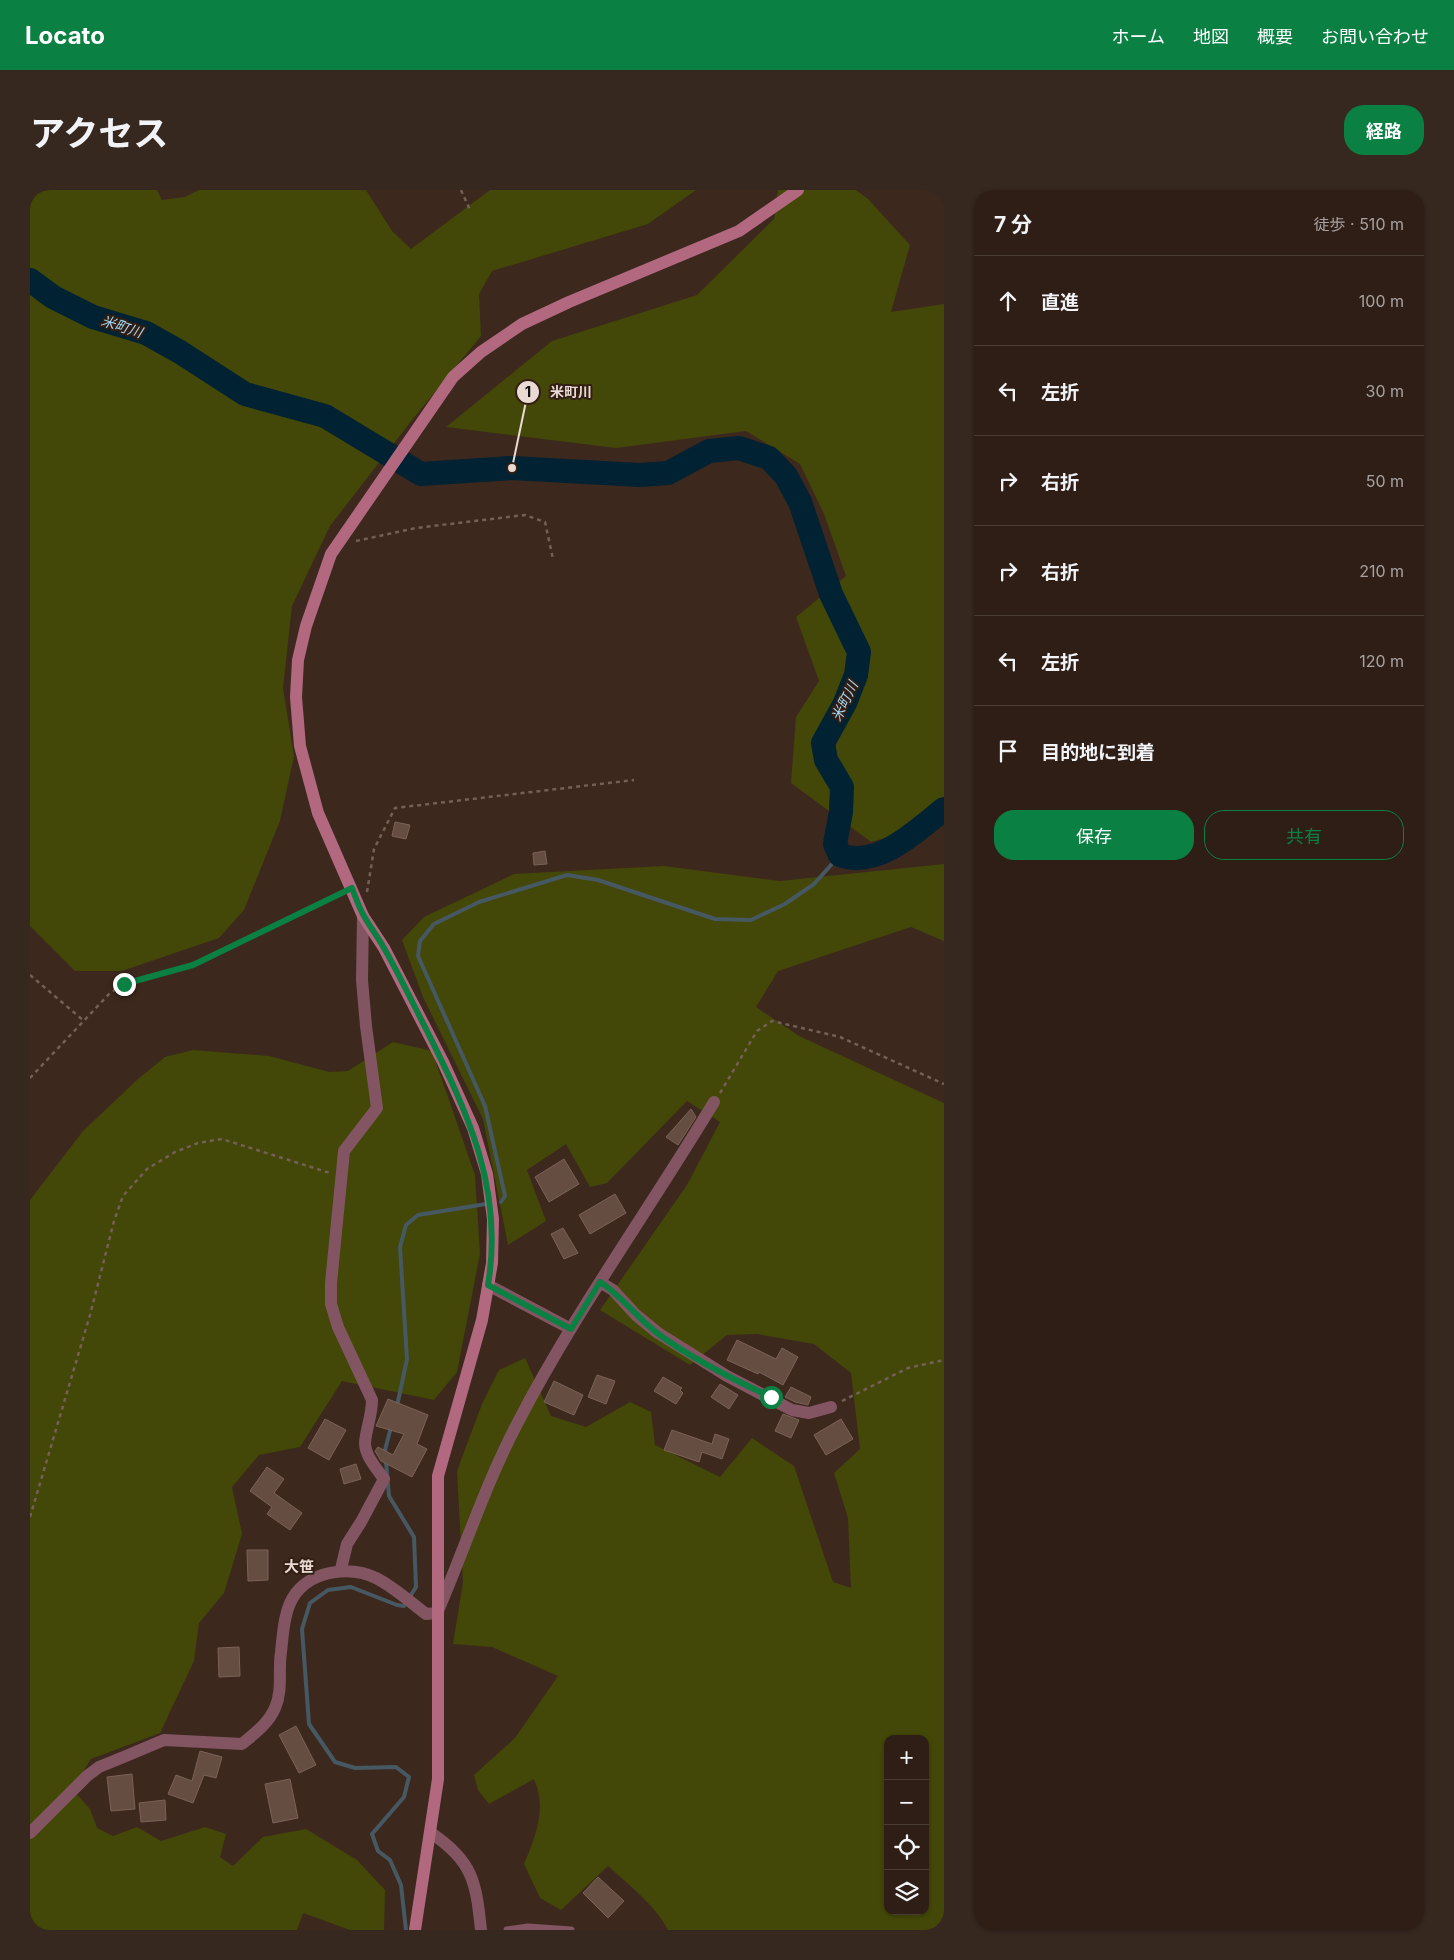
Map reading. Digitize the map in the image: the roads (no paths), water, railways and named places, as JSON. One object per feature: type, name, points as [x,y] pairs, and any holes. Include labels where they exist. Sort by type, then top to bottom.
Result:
[{"type":"street","points":[[415,1928],[438,1779],[440,1714],[431,1613],[438,1476],[482,1320],[492,1264],[493,1219],[487,1174],[473,1128],[443,1062],[384,948],[363,916],[318,813],[300,746],[296,697],[298,660],[306,626],[331,554],[454,377],[481,352],[522,324],[569,302],[739,231],[798,190]]},
{"type":"street","points":[[341,1569],[347,1544],[384,1479],[368,1454],[365,1444],[372,1412],[372,1400],[338,1327],[331,1304],[333,1248],[344,1151],[377,1108],[362,980],[363,916]]},
{"type":"street","points":[[431,1613],[517,1424],[571,1329],[714,1102]]},
{"type":"street","points":[[600,1282],[613,1290],[636,1315],[658,1333],[726,1376],[792,1410],[809,1413],[831,1407]]},
{"type":"street","points":[[488,1285],[571,1329]]},
{"type":"street","points":[[30,1833],[72,1789],[99,1767],[164,1740],[242,1744],[264,1726],[275,1709],[281,1692],[280,1654],[286,1615],[295,1594],[305,1583],[341,1569],[376,1578],[431,1613]]},
{"type":"street","points":[[431,1833],[448,1844],[460,1856],[473,1878],[481,1930]]},
{"type":"lane","points":[[507,1930],[528,1927],[571,1930]]},
{"type":"waterway","name":"米町川","points":[[30,280],[53,297],[93,317],[146,333],[180,352],[245,394],[325,416],[421,474],[512,468],[640,475],[668,473],[709,451],[739,448],[769,458],[786,476],[800,502],[831,594],[859,652],[856,675],[845,703],[823,743],[826,760],[842,787],[841,812],[835,844],[840,855],[854,858],[868,857],[896,846],[944,809]]},
{"type":"waterway","points":[[501,1202],[505,1196],[485,1106],[418,956],[420,941],[434,924],[479,902],[567,875],[598,880],[715,919],[751,920],[785,904],[814,884],[840,855]]},
{"type":"waterway","points":[[397,1406],[407,1359],[400,1247],[406,1225],[418,1215],[486,1204]]},
{"type":"waterway","points":[[391,1427],[385,1450],[389,1496],[414,1537],[416,1587],[404,1606],[351,1587],[328,1590],[310,1603],[302,1629],[309,1724],[335,1762],[355,1768],[396,1767],[409,1777],[404,1797],[372,1834],[378,1851],[390,1860],[401,1885],[406,1930]]},
{"type":"place","name":"米町川","points":[[512,468]]},
{"type":"district","name":"大笹","points":[[299,1566]]}]
